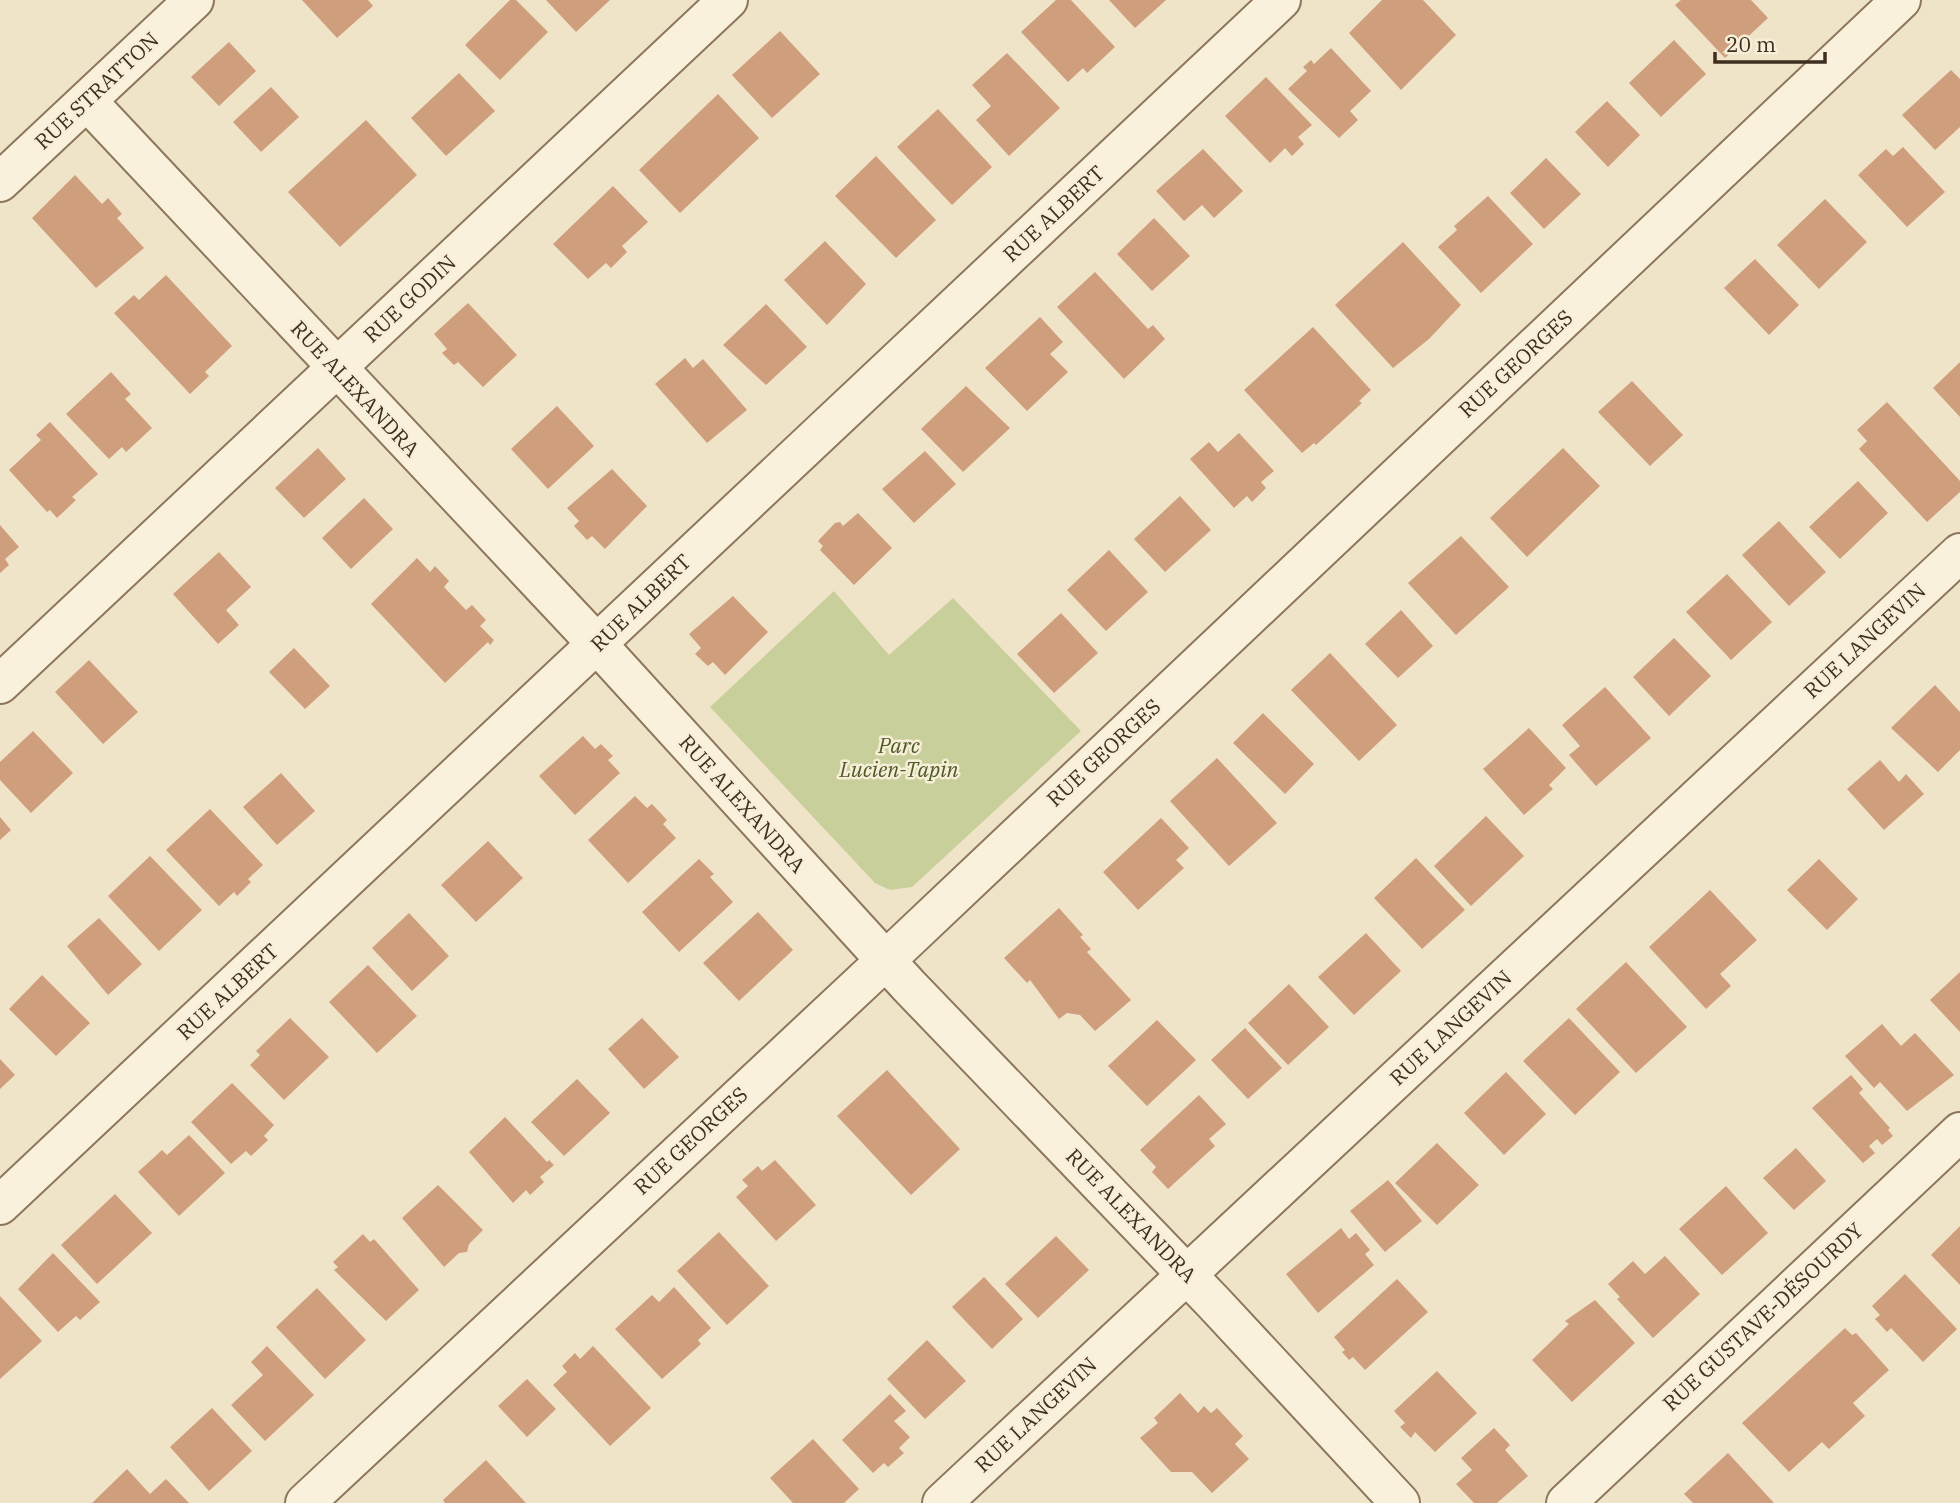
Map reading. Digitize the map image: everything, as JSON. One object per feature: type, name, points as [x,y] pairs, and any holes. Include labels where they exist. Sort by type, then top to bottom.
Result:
[{"type":"street","name":"RUE STRATTON","points":[[0,182],[194,0]]},
{"type":"street","name":"RUE GODIN","points":[[0,684],[728,0]]},
{"type":"street","name":"RUE ALBERT","points":[[0,1205],[1281,0]]},
{"type":"street","name":"RUE GEORGES","points":[[305,1503],[886,960],[1901,0]]},
{"type":"street","name":"RUE ALEXANDRA","points":[[87,101],[597,644],[886,960],[1401,1503]]},
{"type":"street","name":"RUE LANGEVIN","points":[[942,1503],[1960,553]]},
{"type":"street","name":"RUE GUSTAVE-DÉSOURDY","points":[[1566,1503],[1960,1132]]},
{"type":"green space","name":"Parc Lucien-Tapin","points":[[834,591],[889,655],[953,598],[1081,731],[912,887],[890,890],[875,883],[710,707]]},
{"type":"building","points":[[302,0],[368,0],[373,6],[337,38]]},
{"type":"building","points":[[510,0],[516,0],[548,32],[500,80],[465,45]]},
{"type":"building","points":[[546,0],[610,0],[576,32]]},
{"type":"building","points":[[1056,0],[1071,0],[1115,47],[1087,73],[1083,68],[1068,82],[1021,32]]},
{"type":"building","points":[[1109,0],[1166,0],[1135,28]]},
{"type":"building","points":[[1382,0],[1423,0],[1456,35],[1401,90],[1349,33]]},
{"type":"building","points":[[1681,0],[1751,0],[1768,18],[1725,58],[1675,5]]},
{"type":"building","points":[[780,31],[820,74],[772,118],[732,75]]},
{"type":"building","points":[[1674,40],[1706,74],[1661,117],[1629,83]]},
{"type":"building","points":[[229,42],[256,71],[219,106],[191,77]]},
{"type":"building","points":[[1331,48],[1371,91],[1350,111],[1358,120],[1339,138],[1288,89],[1307,71],[1303,67],[1311,60],[1314,64]]},
{"type":"building","points":[[1007,53],[1060,108],[1009,156],[976,120],[991,106],[972,85]]},
{"type":"building","points":[[1951,70],[1960,79],[1960,127],[1935,150],[1902,115]]},
{"type":"building","points":[[459,73],[495,111],[446,156],[411,118]]},
{"type":"building","points":[[1266,77],[1312,125],[1298,137],[1304,144],[1292,156],[1285,148],[1270,163],[1225,116]]},
{"type":"building","points":[[271,87],[299,117],[261,152],[233,122]]},
{"type":"building","points":[[718,94],[759,138],[680,213],[639,170]]},
{"type":"building","points":[[1607,101],[1640,135],[1608,167],[1575,132]]},
{"type":"building","points":[[938,109],[992,167],[952,205],[897,147]]},
{"type":"building","points":[[366,120],[417,175],[340,247],[288,192]]},
{"type":"building","points":[[1903,147],[1945,192],[1907,227],[1858,175],[1886,149],[1893,156]]},
{"type":"building","points":[[1203,149],[1243,191],[1214,218],[1202,205],[1184,221],[1156,191]]},
{"type":"building","points":[[876,156],[936,220],[896,258],[835,196]]},
{"type":"building","points":[[1546,158],[1581,194],[1544,229],[1510,193]]},
{"type":"building","points":[[75,175],[102,204],[108,198],[122,214],[117,218],[144,248],[96,288],[32,218]]},
{"type":"building","points":[[613,186],[648,222],[622,246],[627,252],[611,268],[606,263],[588,279],[553,244]]},
{"type":"building","points":[[1488,196],[1533,244],[1481,293],[1438,247],[1457,230],[1454,226]]},
{"type":"building","points":[[1825,199],[1867,242],[1819,289],[1777,245]]},
{"type":"building","points":[[1154,218],[1190,256],[1152,291],[1117,254]]},
{"type":"building","points":[[825,241],[866,284],[827,325],[784,280]]},
{"type":"building","points":[[1403,242],[1461,305],[1429,339],[1393,368],[1335,305]]},
{"type":"building","points":[[1755,259],[1799,305],[1769,335],[1724,288]]},
{"type":"building","points":[[1095,272],[1148,329],[1153,325],[1165,339],[1124,379],[1057,307]]},
{"type":"building","points":[[166,275],[232,346],[205,372],[209,376],[190,394],[114,313],[134,295],[139,300]]},
{"type":"building","points":[[468,303],[517,355],[483,387],[458,362],[454,365],[442,353],[447,349],[434,334]]},
{"type":"building","points":[[766,304],[807,347],[766,385],[723,345]]},
{"type":"building","points":[[1040,317],[1063,342],[1050,354],[1068,372],[1027,411],[985,368]]},
{"type":"building","points":[[1313,327],[1371,390],[1359,401],[1362,403],[1316,445],[1314,443],[1302,453],[1244,390]]},
{"type":"building","points":[[685,358],[693,368],[703,359],[747,410],[707,443],[655,384]]},
{"type":"building","points":[[1960,362],[1960,417],[1933,388]]},
{"type":"building","points":[[111,372],[131,394],[125,399],[152,428],[126,452],[122,447],[109,459],[66,414]]},
{"type":"building","points":[[1632,381],[1683,435],[1650,466],[1598,412]]},
{"type":"building","points":[[966,386],[1010,428],[963,472],[921,429]]},
{"type":"building","points":[[1887,402],[1960,481],[1960,492],[1927,522],[1859,449],[1867,441],[1857,430]]},
{"type":"building","points":[[557,406],[594,446],[548,489],[511,449]]},
{"type":"building","points":[[50,422],[98,474],[72,497],[76,500],[57,518],[50,510],[47,512],[9,470],[41,440],[36,435]]},
{"type":"building","points":[[1239,433],[1274,471],[1261,482],[1266,488],[1252,502],[1247,496],[1234,508],[1190,459],[1209,442],[1218,452]]},
{"type":"building","points":[[318,448],[346,479],[304,518],[275,488]]},
{"type":"building","points":[[1563,448],[1600,486],[1527,557],[1490,518]]},
{"type":"building","points":[[925,451],[956,484],[914,523],[882,489]]},
{"type":"building","points":[[612,469],[647,506],[605,549],[592,536],[587,540],[574,526],[579,521],[567,508]]},
{"type":"building","points":[[1858,481],[1888,513],[1840,559],[1809,527]]},
{"type":"building","points":[[1180,496],[1211,530],[1165,572],[1134,539]]},
{"type":"building","points":[[364,498],[393,529],[351,569],[322,538]]},
{"type":"building","points":[[858,513],[892,548],[854,585],[820,550],[823,546],[818,541],[835,523],[840,522],[843,526]]},
{"type":"building","points":[[1779,521],[1826,572],[1789,606],[1742,555]]},
{"type":"building","points":[[0,525],[19,547],[5,559],[9,565],[0,573]]},
{"type":"building","points":[[1461,536],[1509,587],[1456,635],[1408,583]]},
{"type":"building","points":[[1109,550],[1148,592],[1106,631],[1067,590]]},
{"type":"building","points":[[219,552],[251,587],[226,610],[239,625],[218,644],[173,594]]},
{"type":"building","points":[[417,558],[430,572],[435,566],[449,581],[444,587],[466,610],[472,605],[486,620],[480,626],[494,640],[490,645],[488,642],[445,683],[371,604]]},
{"type":"building","points":[[1727,574],[1772,622],[1731,660],[1686,612]]},
{"type":"building","points":[[733,596],[768,632],[725,675],[713,662],[708,666],[695,654],[701,648],[689,634]]},
{"type":"building","points":[[1401,610],[1433,646],[1398,678],[1365,644]]},
{"type":"building","points":[[1061,613],[1098,653],[1054,693],[1017,654]]},
{"type":"building","points":[[1674,638],[1711,676],[1669,716],[1633,677]]},
{"type":"building","points":[[294,648],[330,686],[305,709],[269,672]]},
{"type":"building","points":[[1330,653],[1397,725],[1359,761],[1291,690]]},
{"type":"building","points":[[89,660],[138,712],[103,744],[55,692]]},
{"type":"building","points":[[1935,685],[1960,712],[1960,750],[1938,772],[1891,728]]},
{"type":"building","points":[[1605,687],[1651,738],[1596,786],[1569,755],[1580,746],[1562,725]]},
{"type":"building","points":[[1263,713],[1314,764],[1285,794],[1233,743]]},
{"type":"building","points":[[1529,728],[1566,768],[1549,785],[1553,789],[1524,815],[1483,769]]},
{"type":"building","points":[[33,731],[73,773],[31,813],[0,780],[0,762]]},
{"type":"building","points":[[583,736],[595,749],[601,744],[613,756],[608,760],[620,773],[575,815],[539,776]]},
{"type":"building","points":[[1217,758],[1277,823],[1229,866],[1170,801]]},
{"type":"building","points":[[1880,760],[1899,782],[1906,774],[1924,794],[1884,830],[1847,789]]},
{"type":"building","points":[[281,773],[315,811],[277,845],[243,807]]},
{"type":"building","points":[[635,796],[647,808],[652,804],[667,820],[663,824],[676,838],[628,883],[588,840]]},
{"type":"building","points":[[210,809],[263,865],[248,879],[251,882],[237,896],[234,892],[219,906],[166,850]]},
{"type":"building","points":[[1486,816],[1524,856],[1471,906],[1434,866]]},
{"type":"building","points":[[0,817],[11,830],[0,840]]},
{"type":"building","points":[[1161,818],[1189,848],[1176,860],[1184,868],[1138,910],[1103,872]]},
{"type":"building","points":[[488,841],[523,878],[476,922],[441,885]]},
{"type":"building","points":[[150,856],[202,910],[159,951],[108,896]]},
{"type":"building","points":[[1416,858],[1465,910],[1422,949],[1374,898]]},
{"type":"building","points":[[699,859],[714,874],[710,877],[733,902],[679,952],[642,912]]},
{"type":"building","points":[[1819,859],[1858,899],[1827,930],[1787,890]]},
{"type":"building","points":[[1710,890],[1757,940],[1720,974],[1731,986],[1706,1009],[1649,947]]},
{"type":"building","points":[[1059,908],[1083,935],[1080,937],[1091,949],[1087,952],[1131,1000],[1095,1031],[1080,1015],[1067,1013],[1059,1019],[1030,980],[1027,983],[1004,958]]},
{"type":"building","points":[[758,912],[793,950],[739,1001],[703,963]]},
{"type":"building","points":[[409,913],[449,956],[412,991],[372,948]]},
{"type":"building","points":[[99,918],[142,964],[108,995],[67,946]]},
{"type":"building","points":[[1366,933],[1401,971],[1354,1015],[1318,977]]},
{"type":"building","points":[[1626,962],[1687,1027],[1636,1073],[1576,1009]]},
{"type":"building","points":[[368,965],[417,1016],[377,1053],[329,1002]]},
{"type":"building","points":[[1960,972],[1960,1032],[1930,1000]]},
{"type":"building","points":[[42,975],[90,1023],[56,1056],[9,1009]]},
{"type":"building","points":[[1289,984],[1329,1027],[1288,1065],[1248,1023]]},
{"type":"building","points":[[290,1018],[329,1057],[284,1100],[250,1065],[260,1055],[256,1051]]},
{"type":"building","points":[[642,1018],[679,1057],[644,1089],[608,1049]]},
{"type":"building","points":[[1569,1018],[1620,1072],[1575,1115],[1523,1061]]},
{"type":"building","points":[[1157,1020],[1196,1060],[1147,1106],[1108,1066]]},
{"type":"building","points":[[1882,1024],[1901,1046],[1915,1033],[1954,1075],[1907,1111],[1880,1082],[1874,1088],[1845,1056]]},
{"type":"building","points":[[1245,1028],[1282,1068],[1248,1099],[1211,1060]]},
{"type":"building","points":[[0,1059],[15,1075],[0,1089]]},
{"type":"building","points":[[887,1070],[960,1149],[911,1195],[837,1116]]},
{"type":"building","points":[[1506,1072],[1546,1114],[1504,1155],[1464,1113]]},
{"type":"building","points":[[1851,1075],[1863,1089],[1859,1093],[1890,1128],[1888,1130],[1893,1136],[1882,1145],[1877,1139],[1869,1146],[1875,1153],[1863,1163],[1812,1108]]},
{"type":"building","points":[[577,1079],[610,1113],[564,1156],[531,1122]]},
{"type":"building","points":[[232,1083],[274,1125],[264,1136],[268,1140],[251,1156],[246,1151],[231,1164],[191,1122]]},
{"type":"building","points":[[1199,1095],[1226,1124],[1209,1139],[1215,1146],[1168,1189],[1152,1172],[1156,1167],[1140,1150]]},
{"type":"building","points":[[505,1117],[547,1162],[549,1160],[554,1165],[540,1177],[544,1182],[530,1195],[526,1190],[513,1203],[469,1152]]},
{"type":"building","points":[[189,1135],[225,1173],[179,1216],[138,1172],[162,1150],[167,1155]]},
{"type":"building","points":[[1437,1143],[1479,1185],[1437,1225],[1395,1183]]},
{"type":"building","points":[[1796,1148],[1826,1181],[1794,1210],[1763,1178]]},
{"type":"building","points":[[775,1160],[816,1205],[776,1241],[736,1197],[748,1186],[742,1180],[758,1166],[762,1171]]},
{"type":"building","points":[[1388,1180],[1422,1221],[1385,1252],[1350,1211]]},
{"type":"building","points":[[438,1185],[483,1230],[469,1244],[467,1252],[459,1253],[444,1267],[402,1218]]},
{"type":"building","points":[[1726,1186],[1768,1233],[1722,1275],[1679,1229]]},
{"type":"building","points":[[115,1194],[152,1233],[97,1284],[61,1245]]},
{"type":"building","points":[[1960,1226],[1960,1285],[1931,1255]]},
{"type":"building","points":[[1341,1228],[1349,1239],[1356,1233],[1370,1250],[1365,1254],[1374,1265],[1318,1313],[1286,1274]]},
{"type":"building","points":[[719,1232],[769,1286],[727,1325],[677,1271]]},
{"type":"building","points":[[363,1234],[370,1242],[374,1239],[419,1290],[386,1321],[334,1270],[338,1267],[333,1262]]},
{"type":"building","points":[[1056,1236],[1089,1270],[1038,1318],[1005,1284]]},
{"type":"building","points":[[53,1253],[100,1302],[80,1320],[76,1316],[58,1332],[18,1289]]},
{"type":"building","points":[[1665,1256],[1700,1294],[1653,1338],[1617,1299],[1620,1297],[1608,1284],[1633,1261],[1645,1274]]},
{"type":"building","points":[[1905,1274],[1957,1329],[1923,1362],[1891,1328],[1887,1332],[1875,1319],[1880,1315],[1872,1306]]},
{"type":"building","points":[[984,1277],[1023,1319],[992,1349],[952,1307]]},
{"type":"building","points":[[1397,1279],[1428,1312],[1365,1370],[1353,1357],[1349,1360],[1342,1352],[1345,1350],[1334,1337]]},
{"type":"building","points":[[674,1287],[711,1328],[698,1340],[701,1344],[662,1379],[615,1329],[652,1295],[659,1302]]},
{"type":"building","points":[[317,1288],[366,1340],[325,1379],[276,1327]]},
{"type":"building","points":[[0,1296],[42,1341],[0,1379]]},
{"type":"building","points":[[1595,1300],[1635,1343],[1572,1402],[1532,1360],[1569,1324],[1565,1321]]},
{"type":"building","points":[[1845,1328],[1852,1335],[1856,1333],[1889,1370],[1853,1403],[1865,1416],[1829,1449],[1822,1442],[1789,1472],[1742,1423]]},
{"type":"building","points":[[927,1340],[966,1381],[925,1419],[887,1379]]},
{"type":"building","points":[[267,1346],[314,1395],[265,1441],[231,1405],[263,1375],[251,1362]]},
{"type":"building","points":[[593,1346],[651,1408],[610,1446],[553,1385],[567,1372],[562,1366],[575,1353],[580,1359]]},
{"type":"building","points":[[1437,1371],[1477,1413],[1435,1452],[1415,1432],[1411,1438],[1400,1427],[1405,1423],[1394,1411]]},
{"type":"building","points":[[527,1379],[556,1409],[527,1437],[498,1406]]},
{"type":"building","points":[[1180,1393],[1198,1413],[1204,1406],[1211,1413],[1217,1408],[1243,1436],[1235,1444],[1249,1459],[1212,1493],[1192,1472],[1171,1472],[1140,1438],[1158,1423],[1154,1418]]},
{"type":"building","points":[[890,1394],[906,1411],[894,1421],[910,1437],[899,1448],[904,1453],[888,1467],[884,1463],[873,1473],[842,1440]]},
{"type":"building","points":[[212,1408],[252,1451],[209,1491],[170,1447]]},
{"type":"building","points":[[1494,1428],[1510,1445],[1505,1450],[1528,1476],[1497,1503],[1474,1503],[1456,1484],[1472,1470],[1461,1458]]},
{"type":"building","points":[[813,1439],[859,1489],[844,1503],[793,1503],[770,1478]]},
{"type":"building","points":[[1728,1453],[1774,1503],[1693,1503],[1684,1494]]},
{"type":"building","points":[[486,1460],[526,1503],[445,1503],[443,1500]]},
{"type":"building","points":[[127,1469],[150,1494],[166,1479],[189,1503],[92,1503]]}]
